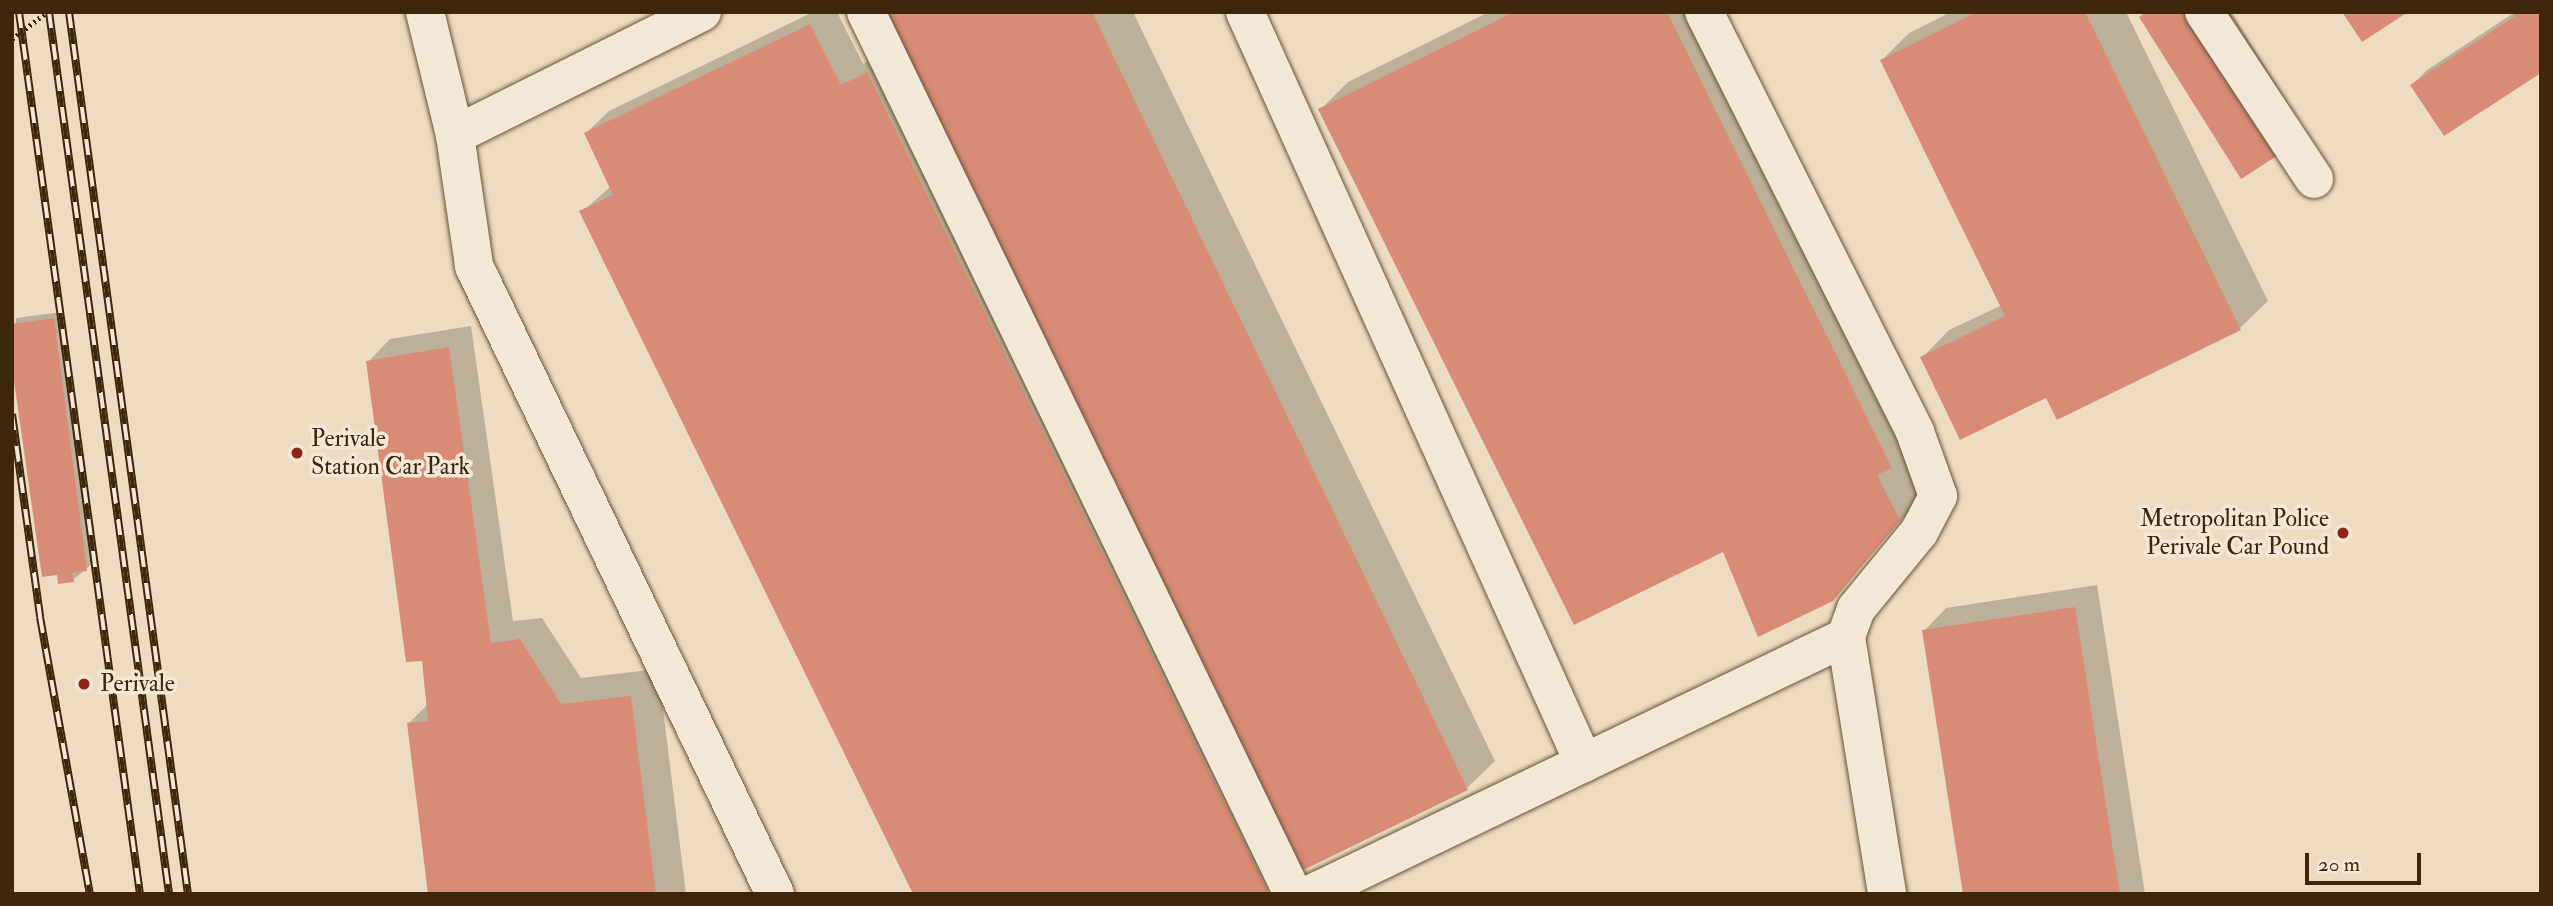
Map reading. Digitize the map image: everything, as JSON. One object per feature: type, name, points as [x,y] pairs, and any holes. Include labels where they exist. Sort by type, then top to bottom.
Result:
[{"type":"lane","points":[[425,12],[455,135],[474,266],[775,894]]},
{"type":"lane","points":[[455,135],[702,12]]},
{"type":"lane","points":[[866,12],[1293,894]]},
{"type":"lane","points":[[1704,12],[1915,432],[1938,496],[1919,532],[1856,609],[1846,637],[1887,894]]},
{"type":"lane","points":[[2204,12],[2314,179]]},
{"type":"lane","points":[[1248,13],[1584,763]]},
{"type":"lane","points":[[1311,894],[1846,637]]},
{"type":"path","points":[[12,39],[47,12]]},
{"type":"building","points":[[880,12],[1092,12],[1468,790],[1297,873]]},
{"type":"building","points":[[1514,12],[1667,12],[1892,468],[1877,475],[1900,520],[1833,601],[1758,637],[1723,552],[1574,625],[1318,109]]},
{"type":"building","points":[[1977,12],[2085,12],[2241,330],[2057,420],[2046,398],[1960,440],[1920,357],[2005,316],[1880,60]]},
{"type":"building","points":[[2146,12],[2195,12],[2283,152],[2241,179],[2139,17]]},
{"type":"building","points":[[2342,12],[2408,12],[2362,42]]},
{"type":"building","points":[[2512,12],[2541,12],[2541,73],[2444,136],[2410,85],[2515,16]]},
{"type":"building","points":[[810,24],[841,85],[867,72],[1268,892],[913,894],[579,211],[613,195],[584,133]]},
{"type":"building","points":[[54,318],[87,571],[72,573],[74,582],[58,584],[57,575],[42,577],[12,367],[12,324]]},
{"type":"building","points":[[449,347],[491,643],[520,639],[561,704],[631,696],[656,894],[428,894],[407,723],[428,721],[422,661],[406,662],[366,361]]},
{"type":"building","points":[[2075,607],[2120,894],[1963,894],[1922,630]]},
{"type":"railway","points":[[19,12],[140,894]]},
{"type":"railway","points":[[49,12],[169,894]]},
{"type":"railway","points":[[69,12],[188,894]]},
{"type":"railway","points":[[12,414],[40,617],[90,894]]},
{"type":"place","name":"Perivale Station Car Park","points":[[297,453]]},
{"type":"place","name":"Metropolitan Police Perivale Car Pound","points":[[2343,533]]},
{"type":"place","name":"Perivale","points":[[84,684]]}]
